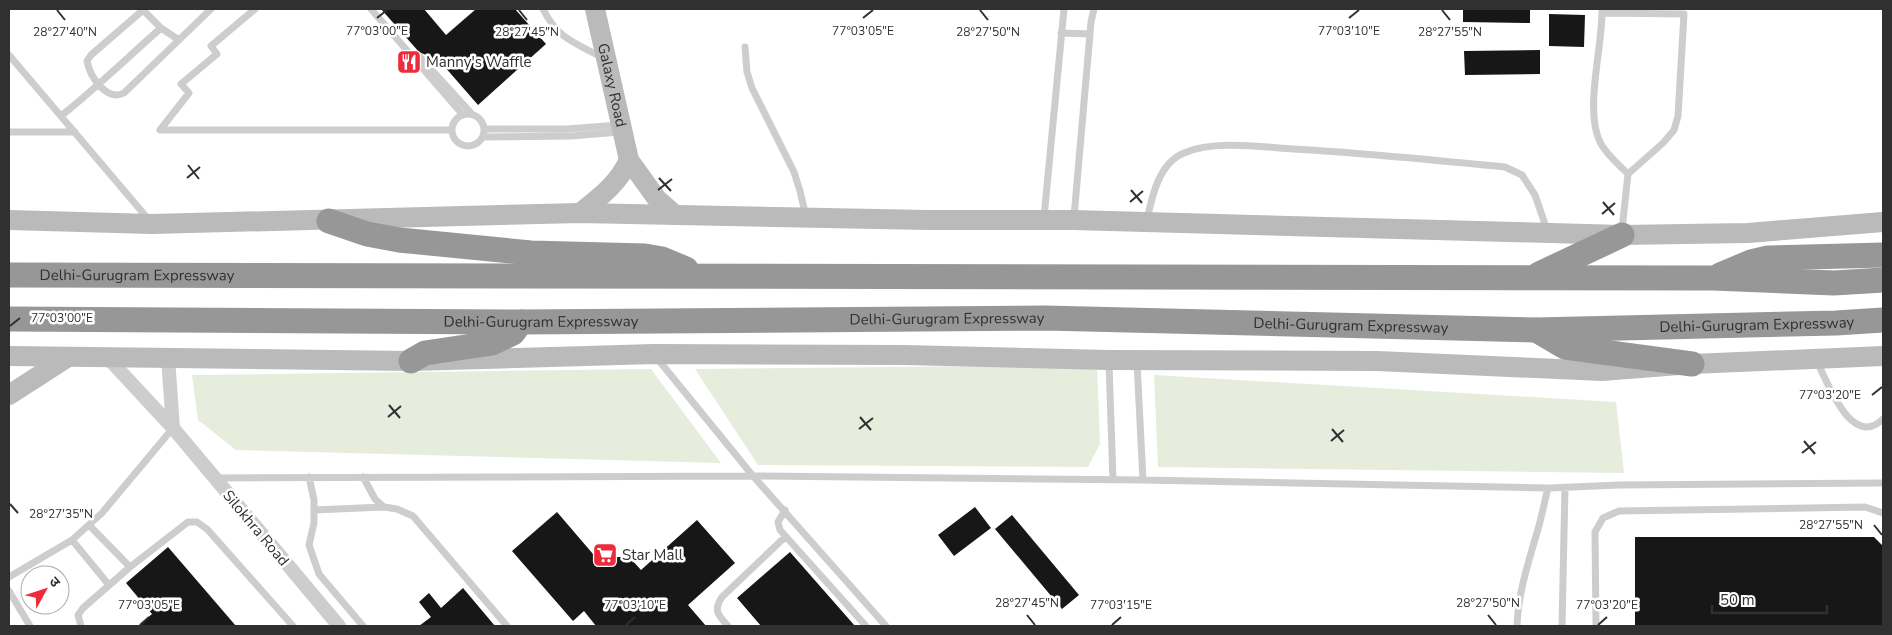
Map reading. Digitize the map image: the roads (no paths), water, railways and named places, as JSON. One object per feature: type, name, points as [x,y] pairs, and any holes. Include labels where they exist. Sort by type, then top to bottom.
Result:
[{"type":"highway","points":[[329,220],[367,234],[399,240],[530,253],[645,256],[662,259],[698,275]]},
{"type":"highway","points":[[1532,277],[1622,235]]},
{"type":"highway","points":[[1713,278],[1750,262],[1768,258],[1883,255]]},
{"type":"highway","name":"Delhi-Gurugram Expressway","points":[[9,275],[1532,277],[1713,278],[1834,283],[1883,280]]},
{"type":"highway","name":"Delhi-Gurugram Expressway","points":[[9,319],[521,322],[1046,318],[1536,330],[1836,323],[1883,320]]},
{"type":"highway","points":[[411,361],[425,353],[492,343],[513,333],[521,322]]},
{"type":"highway","points":[[1536,330],[1565,347],[1692,364]]},
{"type":"main road","name":"Galaxy Road","points":[[595,9],[629,160],[657,199],[675,215]]},
{"type":"main road","points":[[580,213],[612,187],[623,174],[629,160]]},
{"type":"main road","points":[[9,220],[152,224],[580,213],[807,218],[1074,220],[1622,235],[1748,233],[1883,222]]},
{"type":"main road","points":[[9,356],[411,361],[654,354],[904,356],[1108,360],[1377,361],[1602,371],[1692,364],[1883,356]]},
{"type":"main road","points":[[9,395],[68,357]]},
{"type":"street","name":"Silokhra Road","points":[[108,358],[173,428],[339,626]]},
{"type":"street","points":[[168,358],[173,428]]},
{"type":"lane","points":[[179,40],[161,28],[143,9],[91,55],[87,61],[89,71],[99,85],[112,95],[119,96],[124,93],[179,40],[211,9]]},
{"type":"lane","points":[[255,9],[211,46],[217,54],[181,84],[188,93],[160,130],[452,130]]},
{"type":"lane","points":[[371,9],[464,115]]},
{"type":"lane","points":[[543,9],[550,22],[560,34],[607,60]]},
{"type":"lane","points":[[1044,220],[1064,9]]},
{"type":"lane","points":[[1074,220],[1090,34],[1094,9]]},
{"type":"lane","points":[[1622,235],[1628,174],[1663,143],[1674,130],[1678,116],[1684,11],[1602,11],[1595,84],[1595,122],[1600,143],[1628,174]]},
{"type":"lane","points":[[61,116],[99,85],[161,28]]},
{"type":"lane","points":[[1061,33],[1090,34]]},
{"type":"lane","points":[[746,47],[747,72],[752,88],[794,172],[807,218]]},
{"type":"lane","points":[[420,57],[472,114],[481,121],[484,133],[476,145],[464,146],[455,140],[452,130],[455,120],[464,115],[472,114]]},
{"type":"lane","points":[[10,58],[152,224]]},
{"type":"lane","points":[[484,133],[571,136],[622,128]]},
{"type":"lane","points":[[9,132],[75,132]]},
{"type":"lane","points":[[1146,223],[1152,197],[1168,164],[1183,153],[1202,148],[1239,145],[1348,152],[1505,167],[1522,175],[1535,195],[1548,232]]},
{"type":"lane","points":[[654,354],[753,476],[886,626]]},
{"type":"lane","points":[[1816,359],[1845,416],[1859,427],[1878,424],[1883,419]]},
{"type":"lane","points":[[1108,360],[1113,480]]},
{"type":"lane","points":[[1137,360],[1143,480]]},
{"type":"lane","points":[[9,577],[72,540],[89,525],[102,513],[173,428]]},
{"type":"lane","points":[[213,478],[753,476],[1143,480],[1548,488],[1639,484],[1883,483]]},
{"type":"lane","points":[[309,477],[314,510],[314,523],[309,545],[319,574],[363,626]]},
{"type":"lane","points":[[363,477],[375,499],[384,507]]},
{"type":"lane","points":[[1562,626],[1565,487]]},
{"type":"lane","points":[[1516,626],[1517,608],[1524,575],[1548,488]]},
{"type":"lane","points":[[314,510],[384,507],[397,509],[413,516],[507,626]]},
{"type":"lane","points":[[1596,626],[1595,532],[1603,518],[1619,510],[1865,507],[1883,513]]},
{"type":"lane","points":[[785,510],[778,522],[780,530],[866,626]]},
{"type":"lane","points":[[81,626],[78,615],[83,608],[130,567],[188,522],[197,522],[207,529],[293,626]]},
{"type":"lane","points":[[89,525],[130,567]]},
{"type":"lane","points":[[728,626],[718,615],[717,604],[785,537]]},
{"type":"lane","points":[[72,540],[109,585]]},
{"type":"lane","points":[[9,591],[30,626]]},
{"type":"place","name":"Manny's Waffle","points":[[409,62]]},
{"type":"place","name":"Star Mall","points":[[605,555]]}]
